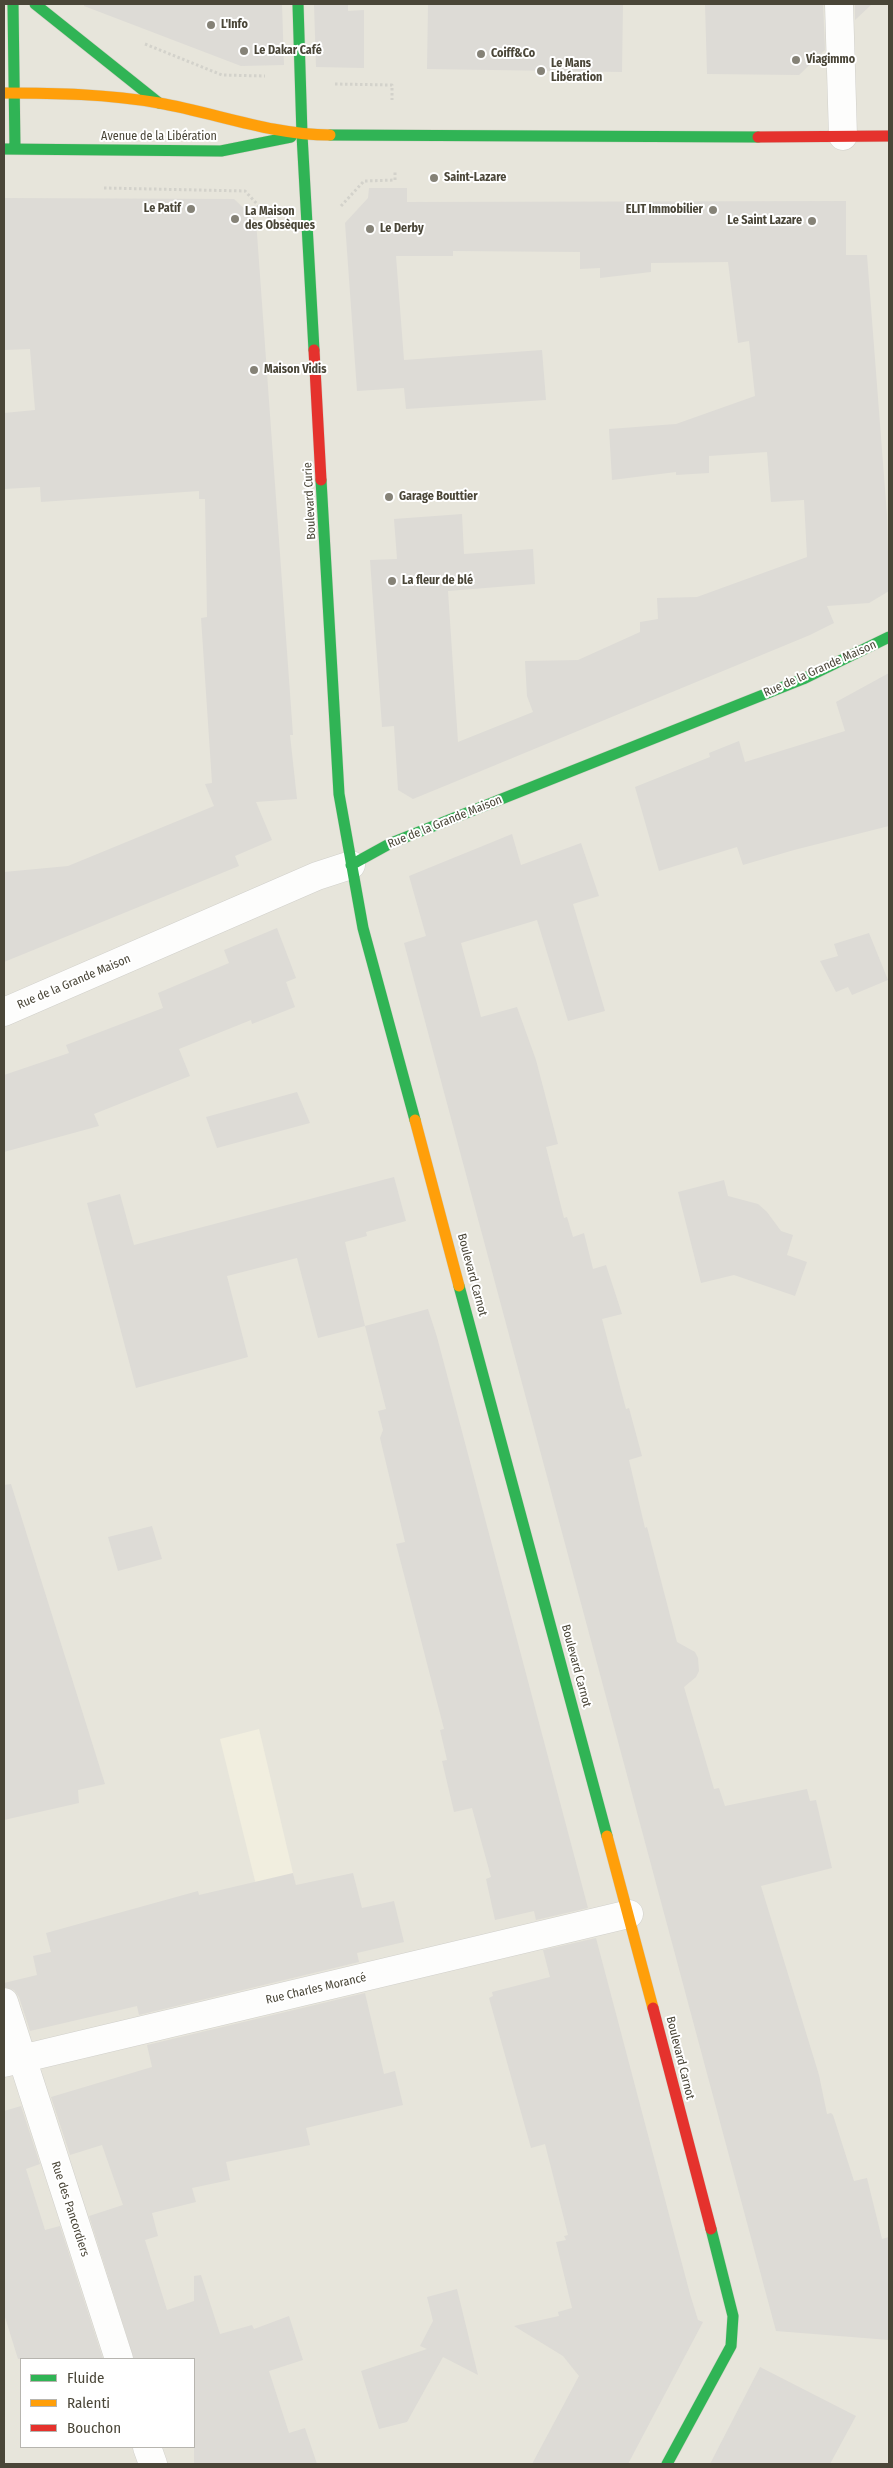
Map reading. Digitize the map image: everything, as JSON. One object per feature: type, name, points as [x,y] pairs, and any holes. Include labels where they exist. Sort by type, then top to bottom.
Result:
[{"type":"street","name":"Avenue de la Libération","points":[[13,4],[14,45],[9,93],[9,149],[221,151],[302,135]]},
{"type":"street","points":[[35,4],[159,103]]},
{"type":"street","name":"Boulevard Curie","points":[[298,4],[302,135],[340,794],[351,865]]},
{"type":"street","points":[[839,4],[843,136]]},
{"type":"street","points":[[9,93],[81,93],[159,103],[302,135],[660,138],[889,136]]},
{"type":"street","name":"Rue de la Grande Maison","points":[[4,1012],[317,876],[351,865],[391,843],[803,679],[889,637]]},
{"type":"street","name":"Boulevard Carnot","points":[[351,865],[363,928],[629,1914],[732,2316],[731,2346],[667,2464]]},
{"type":"street","name":"Rue Charles Morancé","points":[[13,2061],[629,1914]]},
{"type":"street","name":"Rue des Pancordiers","points":[[4,2002],[13,2061],[119,2358]]},
{"type":"street","points":[[147,2448],[153,2464]]},
{"type":"path","points":[[142,43],[222,75],[266,76]]},
{"type":"path","points":[[326,84],[392,85],[392,100]]},
{"type":"path","points":[[338,208],[364,181],[395,180],[394,171]]},
{"type":"path","points":[[102,188],[245,191],[272,219]]},
{"type":"shaded area","points":[[4,4],[889,4],[889,2464],[4,2464]]},
{"type":"shaded area","points":[[259,1729],[314,1963],[260,1901],[220,1739]]},
{"type":"building","points":[[84,4],[282,4],[284,65],[241,66],[84,6]]},
{"type":"building","points":[[314,4],[348,4],[348,11],[364,10],[364,68],[316,67]]},
{"type":"building","points":[[428,4],[623,4],[622,72],[427,69]]},
{"type":"building","points":[[705,4],[823,4],[825,50],[799,75],[707,74]]},
{"type":"building","points":[[855,4],[872,4],[855,20]]},
{"type":"building","points":[[369,188],[407,188],[407,202],[846,201],[846,255],[867,255],[887,515],[889,591],[869,603],[827,606],[834,623],[810,635],[413,799],[398,790],[394,726],[382,727],[370,560],[397,559],[394,519],[462,514],[464,554],[533,549],[535,584],[448,591],[458,742],[533,712],[527,696],[525,661],[578,660],[640,632],[640,622],[658,619],[657,598],[697,597],[807,557],[804,500],[771,502],[767,452],[709,456],[709,473],[676,475],[676,472],[612,480],[609,429],[676,424],[755,396],[749,341],[738,343],[728,262],[651,263],[651,272],[600,278],[600,268],[580,269],[580,252],[453,251],[453,256],[396,256],[404,360],[542,350],[546,400],[406,409],[404,388],[357,391],[345,223],[368,198]]},
{"type":"building","points":[[4,198],[234,199],[256,220],[293,735],[290,735],[297,799],[256,802],[272,840],[235,856],[239,866],[4,962],[4,872],[68,866],[214,806],[205,784],[212,783],[201,618],[207,617],[205,499],[199,499],[199,491],[41,502],[40,487],[4,489],[4,413],[35,410],[30,349],[5,350]]},
{"type":"building","points":[[889,673],[889,826],[743,865],[737,847],[659,871],[635,787],[710,757],[709,753],[739,741],[745,762],[845,731],[836,702]]},
{"type":"building","points":[[512,834],[521,865],[581,843],[599,896],[573,904],[605,1011],[568,1021],[537,920],[461,943],[481,1017],[517,1007],[536,1060],[558,1144],[546,1147],[564,1218],[567,1217],[573,1237],[584,1233],[593,1269],[606,1265],[622,1314],[602,1319],[626,1409],[629,1408],[642,1456],[629,1460],[645,1528],[647,1527],[677,1642],[695,1652],[698,1658],[699,1671],[696,1677],[684,1687],[714,1789],[719,1788],[725,1806],[807,1789],[810,1801],[816,1800],[832,1868],[761,1886],[819,2075],[827,2114],[831,2113],[833,2115],[854,2181],[867,2178],[882,2239],[889,2237],[889,2340],[776,2331],[404,943],[426,936],[409,876]]},
{"type":"building","points":[[277,928],[296,978],[286,982],[295,1007],[252,1024],[251,1020],[179,1049],[190,1076],[94,1114],[99,1126],[4,1152],[4,1075],[69,1053],[66,1045],[163,1008],[158,993],[229,963],[224,950]]},
{"type":"building","points":[[869,933],[888,980],[852,995],[848,987],[836,992],[820,961],[838,956],[834,944]]},
{"type":"building","points":[[297,1092],[310,1123],[217,1148],[206,1117]]},
{"type":"building","points":[[394,1177],[406,1221],[366,1232],[367,1236],[345,1242],[365,1326],[318,1338],[297,1258],[227,1276],[248,1357],[136,1388],[87,1203],[120,1194],[134,1245]]},
{"type":"building","points":[[724,1180],[728,1196],[758,1204],[767,1212],[781,1231],[793,1235],[787,1255],[807,1262],[795,1296],[734,1275],[701,1283],[678,1192]]},
{"type":"building","points":[[428,1309],[588,1908],[536,1920],[534,1911],[495,1920],[486,1879],[491,1877],[472,1808],[454,1812],[442,1761],[447,1760],[440,1730],[444,1729],[396,1544],[405,1542],[380,1438],[383,1430],[378,1411],[386,1409],[365,1326]]},
{"type":"building","points":[[11,1484],[105,1784],[78,1790],[79,1803],[4,1820],[4,1485]]},
{"type":"building","points":[[152,1526],[162,1559],[118,1571],[108,1537]]},
{"type":"building","points":[[293,1873],[296,1885],[353,1873],[362,1908],[394,1901],[404,1942],[357,1953],[359,1962],[139,2015],[137,2006],[30,2031],[19,1997],[14,1990],[4,1987],[4,1983],[37,1975],[33,1956],[51,1952],[46,1933],[198,1891],[199,1895]]},
{"type":"building","points":[[596,1938],[690,2294],[698,2320],[703,2322],[628,2464],[532,2464],[579,2376],[563,2356],[514,2326],[559,2316],[558,2312],[572,2308],[556,2242],[566,2240],[564,2236],[568,2235],[545,2144],[531,2148],[489,1998],[493,1996],[492,1992],[550,1977],[543,1950]]},
{"type":"building","points":[[365,1993],[384,2074],[395,2071],[403,2105],[306,2128],[310,2145],[226,2162],[230,2180],[192,2188],[196,2202],[152,2213],[158,2236],[145,2240],[167,2310],[194,2301],[194,2276],[201,2275],[220,2334],[252,2325],[254,2329],[289,2316],[303,2360],[269,2371],[289,2433],[305,2428],[317,2464],[194,2464],[195,2358],[134,2358],[89,2216],[123,2205],[102,2145],[70,2155],[51,2097],[152,2067],[147,2045]]},
{"type":"building","points":[[21,2106],[40,2164],[26,2169],[45,2230],[60,2226],[103,2358],[18,2359],[4,2314],[4,2111]]},
{"type":"building","points":[[457,2289],[478,2375],[443,2357],[407,2422],[379,2429],[361,2371],[427,2349],[420,2346],[433,2321],[427,2297]]},
{"type":"building","points":[[760,2367],[856,2416],[830,2464],[710,2464]]},
{"type":"traffic: fast","points":[[13,4],[15,149]]},
{"type":"traffic: fast","points":[[35,4],[159,103]]},
{"type":"traffic: fast","points":[[298,4],[302,135],[314,350]]},
{"type":"traffic: fast","points":[[330,135],[758,137]]},
{"type":"traffic: fast","points":[[4,149],[221,151],[291,137]]},
{"type":"traffic: fast","points":[[321,480],[339,794],[363,928],[415,1120]]},
{"type":"traffic: fast","points":[[351,865],[391,843],[803,679],[889,637]]},
{"type":"traffic: fast","points":[[459,1286],[607,1836]]},
{"type":"traffic: fast","points":[[667,2464],[731,2346],[733,2316],[711,2229]]},
{"type":"traffic: slow","points":[[4,93],[43,93],[140,100],[180,107],[265,128],[330,135]]},
{"type":"traffic: slow","points":[[415,1120],[459,1286]]},
{"type":"traffic: slow","points":[[607,1836],[653,2008]]},
{"type":"traffic: jam","points":[[758,137],[889,136]]},
{"type":"traffic: jam","points":[[314,350],[321,480]]},
{"type":"traffic: jam","points":[[653,2008],[711,2229]]},
{"type":"place","name":"L'Info","points":[[211,25]]},
{"type":"place","name":"Le Dakar Café","points":[[244,51]]},
{"type":"place","name":"Coiff&Co","points":[[481,54]]},
{"type":"place","name":"Viagimmo","points":[[796,60]]},
{"type":"place","name":"Le Mans Libération","points":[[541,71]]},
{"type":"place","name":"Saint-Lazare","points":[[434,178]]},
{"type":"place","name":"Le Patif","points":[[191,209]]},
{"type":"place","name":"ELIT Immobilier","points":[[713,210]]},
{"type":"place","name":"La Maison des Obsèques","points":[[235,219]]},
{"type":"place","name":"Le Saint Lazare","points":[[812,221]]},
{"type":"place","name":"Le Derby","points":[[370,229]]},
{"type":"place","name":"Maison Vidis","points":[[254,370]]},
{"type":"place","name":"Garage Bouttier","points":[[389,497]]},
{"type":"place","name":"La fleur de blé","points":[[392,581]]}]
